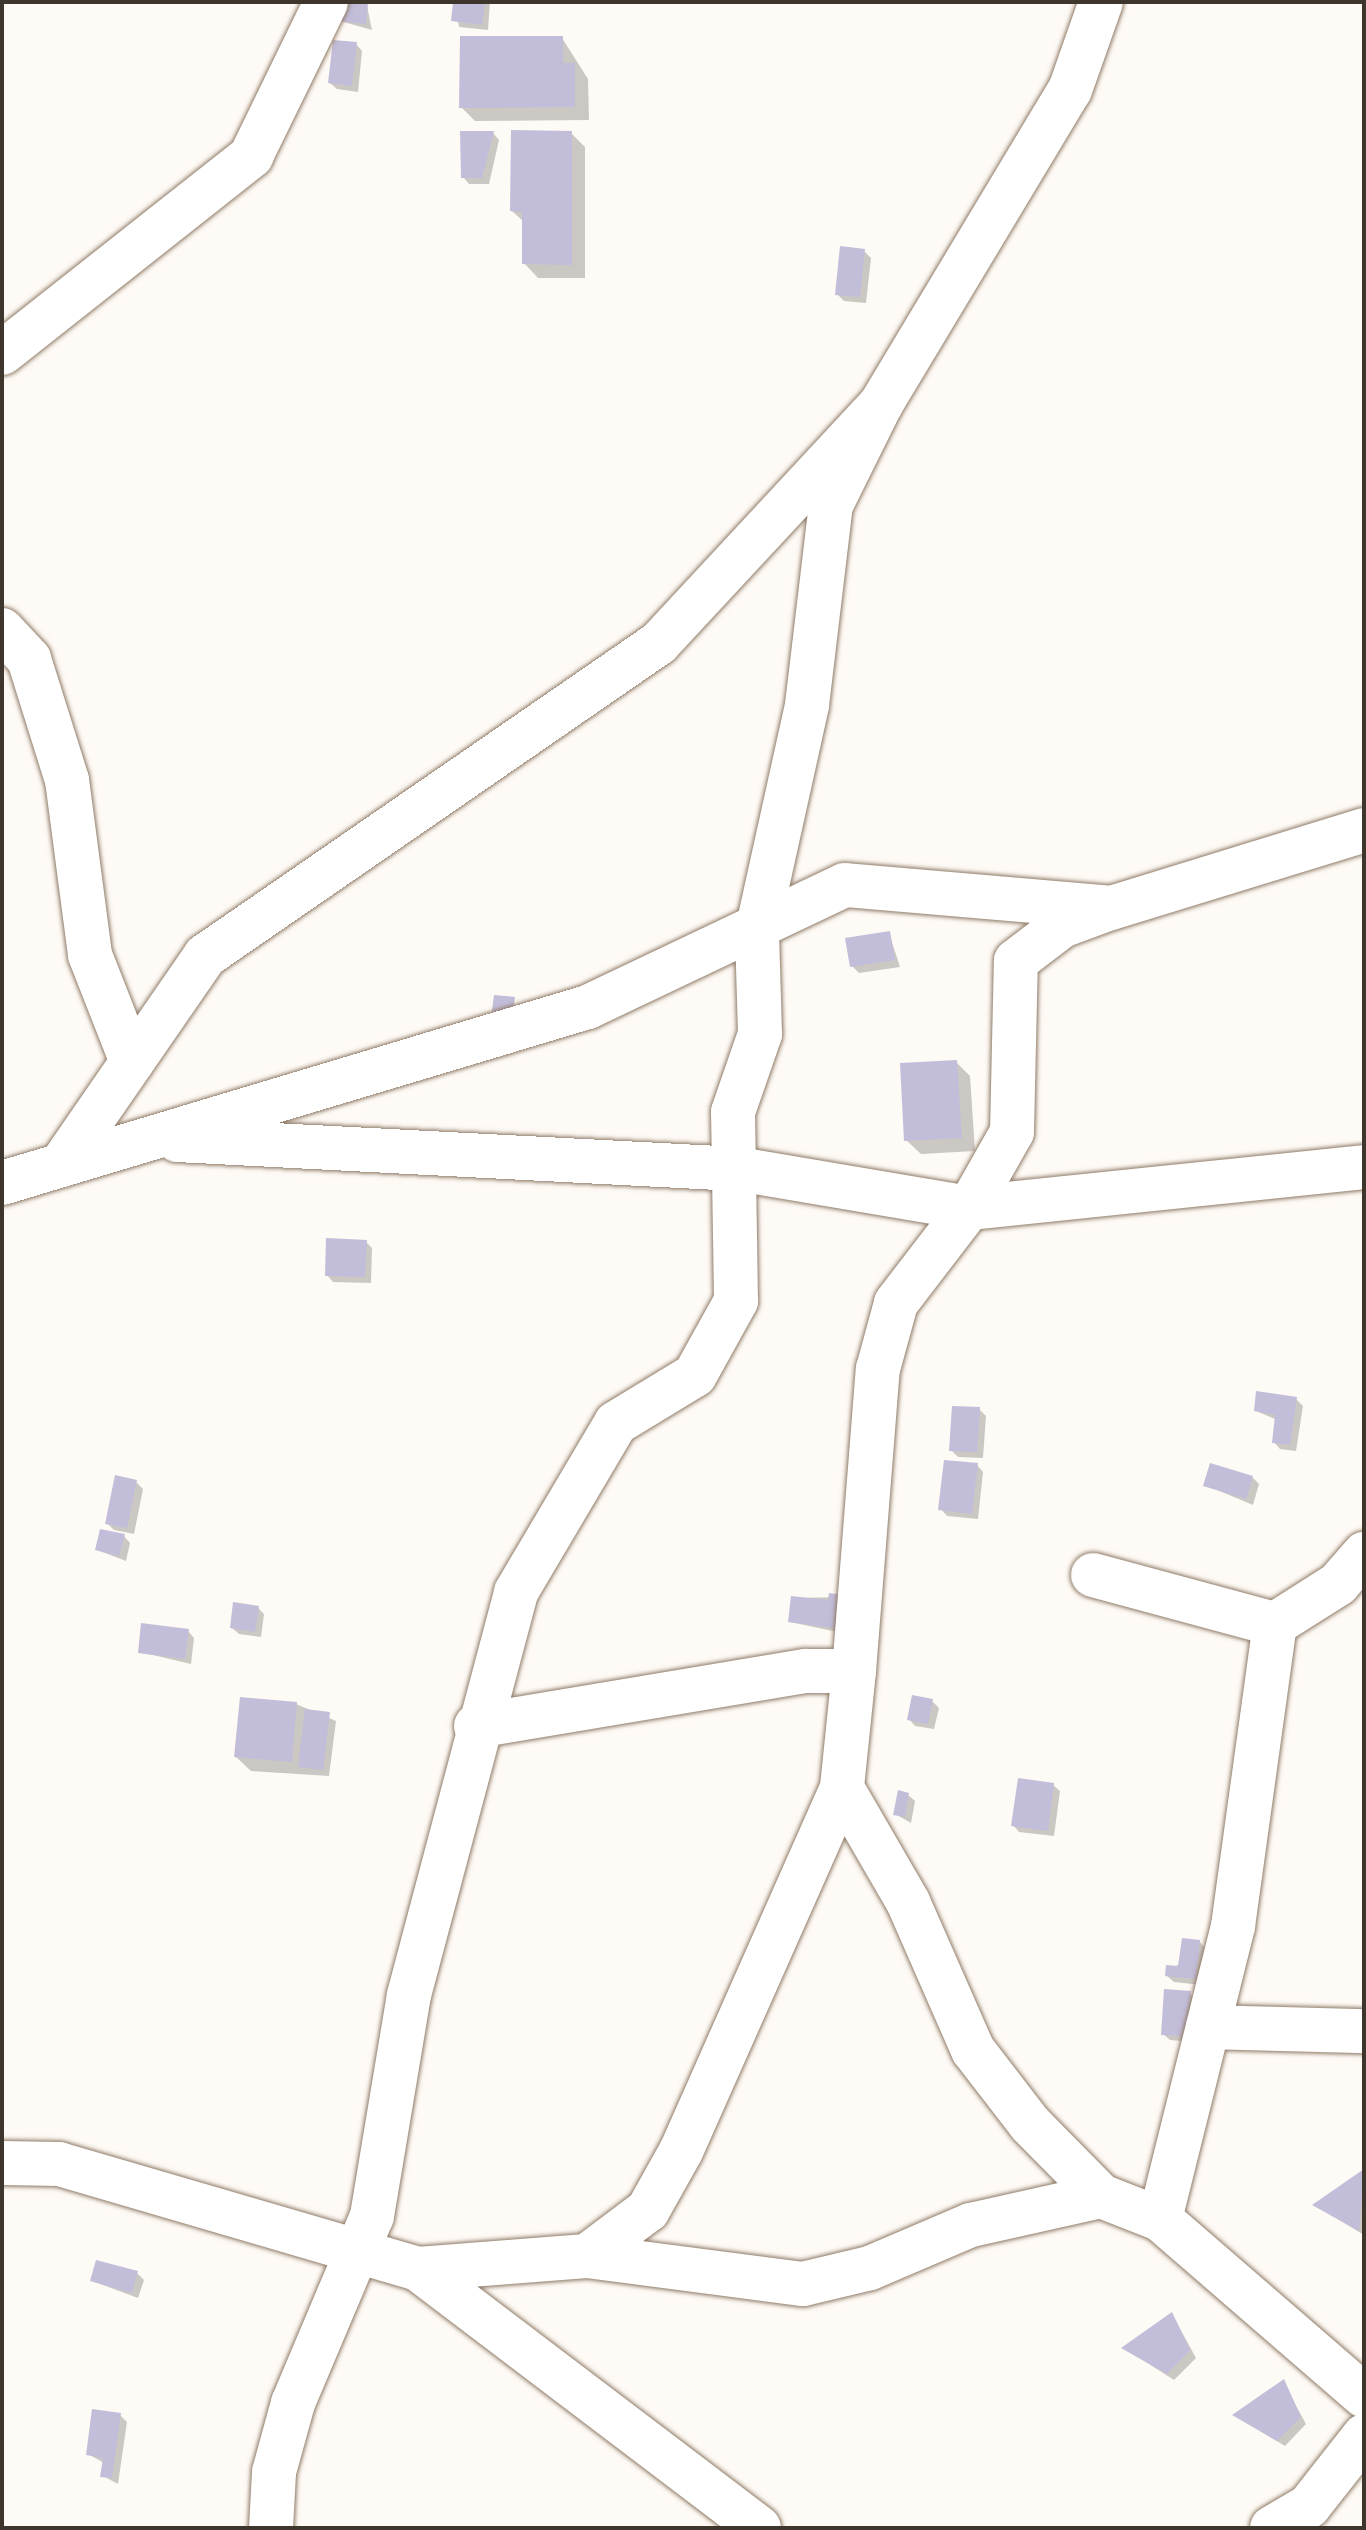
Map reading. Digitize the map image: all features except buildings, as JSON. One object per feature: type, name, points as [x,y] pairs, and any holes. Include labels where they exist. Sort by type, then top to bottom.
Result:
[{"type":"street","points":[[2,353],[251,156],[326,2]]},
{"type":"street","points":[[271,2528],[274,2472],[293,2403],[362,2249],[382,2170],[409,1995],[476,1726],[516,1592],[616,1423],[695,1375],[736,1301],[738,1169],[733,1112],[760,1034],[757,931],[807,705],[831,505],[881,404],[1070,90],[1101,2]]},
{"type":"street","points":[[61,1165],[205,956],[659,643],[881,404]]},
{"type":"street","points":[[2,630],[29,659],[67,780],[90,955],[132,1062]]},
{"type":"street","points":[[587,2256],[648,2210],[681,2151],[842,1788],[878,1369],[896,1303],[969,1208],[1012,1132],[1016,961],[1062,926],[1364,830]]},
{"type":"street","points":[[2,1183],[588,1007],[757,931],[845,885],[1111,908]]},
{"type":"street","points":[[147,1139],[738,1169],[969,1208],[1364,1167]]},
{"type":"street","points":[[1093,1575],[1275,1624],[1338,1584],[1364,1554]]},
{"type":"street","points":[[1160,2219],[1233,1926],[1275,1624]]},
{"type":"street","points":[[476,1726],[806,1671],[854,1671]]},
{"type":"street","points":[[842,1788],[908,1902],[973,2050],[1101,2196],[1160,2219],[1364,2396]]},
{"type":"street","points":[[1208,2027],[1364,2031]]},
{"type":"street","points":[[2,2163],[59,2164],[362,2249],[418,2269],[759,2528]]},
{"type":"street","points":[[418,2269],[587,2256],[803,2284],[870,2268],[971,2225],[1101,2196]]},
{"type":"street","points":[[1272,2528],[1309,2506],[1364,2436]]}]
